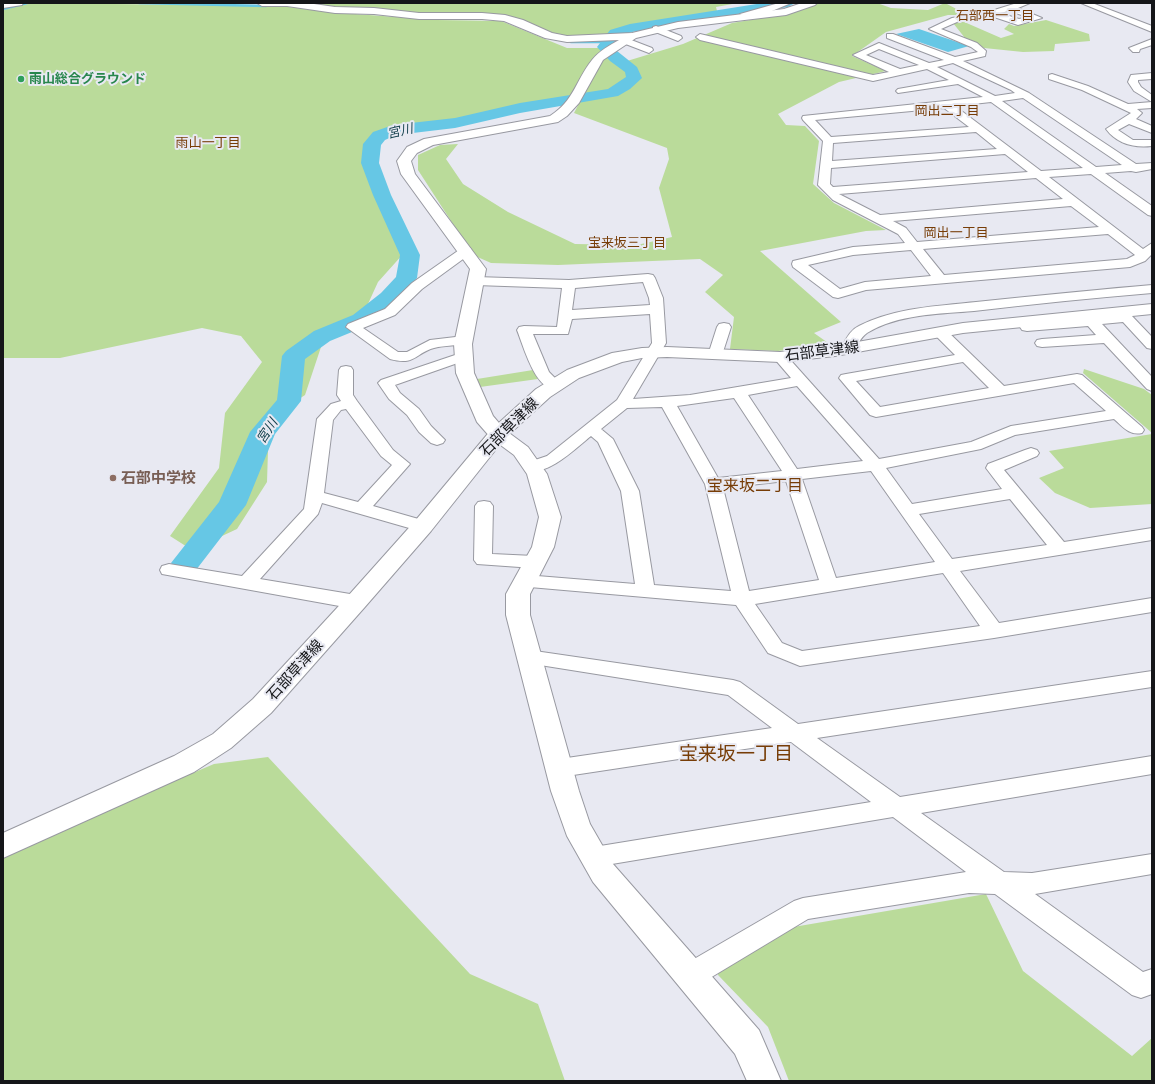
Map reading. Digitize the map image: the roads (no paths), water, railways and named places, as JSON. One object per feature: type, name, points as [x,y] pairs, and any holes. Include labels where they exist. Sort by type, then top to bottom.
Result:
[{"type":"street","points":[[3,6],[19,3]]},
{"type":"street","points":[[262,3],[287,3],[335,10],[374,11],[419,16],[490,17],[519,22],[549,36],[567,39],[621,38],[678,25],[786,12],[812,3]]},
{"type":"street","points":[[748,16],[787,3]]},
{"type":"street","points":[[873,78],[982,54],[982,51],[974,45],[935,30],[933,27],[955,20],[992,13],[1026,3]]},
{"type":"street","points":[[1086,3],[1152,29]]},
{"type":"street","points":[[992,13],[1018,22],[1038,18],[1010,8]]},
{"type":"street","points":[[1100,17],[1114,15]]},
{"type":"street","points":[[656,29],[678,38]]},
{"type":"street","points":[[890,36],[954,60],[1026,95],[1137,170]]},
{"type":"street","points":[[700,37],[873,78],[894,88],[917,108]]},
{"type":"street","points":[[621,38],[649,50]]},
{"type":"street","points":[[621,38],[597,61],[575,101],[567,112],[554,118],[429,142],[412,150],[404,161],[408,174],[478,269],[464,340],[465,372],[484,418],[498,434],[521,451],[537,474],[550,517],[542,547],[518,594],[518,615],[528,657],[577,827],[603,873],[747,1042],[764,1081]]},
{"type":"street","points":[[1136,50],[1133,48],[1152,42]]},
{"type":"street","points":[[898,72],[858,55],[879,46],[960,81],[993,99],[1152,212]]},
{"type":"street","points":[[1152,76],[1134,77],[1133,82],[1137,89],[1152,99]]},
{"type":"street","points":[[1052,77],[1085,88],[1137,113],[1129,120],[1111,128],[1119,136],[1136,145],[1152,143]]},
{"type":"street","points":[[894,88],[960,81]]},
{"type":"street","points":[[941,280],[902,231],[837,198],[824,185],[828,140],[807,118],[917,108],[1026,95]]},
{"type":"street","points":[[946,104],[1110,230],[1148,251],[1130,263],[865,286],[838,294],[798,264],[853,250],[1110,230]]},
{"type":"street","points":[[1129,108],[1132,106],[1152,105]]},
{"type":"street","points":[[1129,120],[1152,130]]},
{"type":"street","points":[[828,140],[979,129]]},
{"type":"street","points":[[826,165],[1007,151]]},
{"type":"street","points":[[830,192],[1093,170],[1137,170],[1152,166]]},
{"type":"street","points":[[878,219],[1074,202]]},
{"type":"street","points":[[464,340],[430,344],[410,356],[395,356],[353,326],[390,312],[417,286],[466,251]]},
{"type":"street","points":[[1119,264],[1152,289]]},
{"type":"street","points":[[476,281],[569,284],[648,278],[656,298],[659,343],[623,403],[553,459],[532,467]]},
{"type":"street","points":[[555,386],[542,374],[524,330],[563,330],[569,284]]},
{"type":"street","points":[[848,349],[854,337],[866,327],[890,319],[947,310],[1040,299],[1152,289]]},
{"type":"street","points":[[566,315],[656,309]]},
{"type":"street","name":"石部草津線","points":[[3,846],[184,764],[222,741],[262,706],[356,602],[423,526],[498,434],[543,393],[573,374],[592,365],[618,357],[653,353],[780,357],[848,349],[940,332],[1088,318],[1152,309]]},
{"type":"street","points":[[1088,318],[1152,386]]},
{"type":"street","points":[[1088,318],[1126,318],[1152,345]]},
{"type":"street","points":[[1024,324],[1053,356]]},
{"type":"street","points":[[715,355],[724,327]]},
{"type":"street","points":[[940,332],[1001,391]]},
{"type":"street","points":[[1042,343],[1108,338]]},
{"type":"street","points":[[1124,356],[1152,355]]},
{"type":"street","points":[[437,440],[425,429],[413,412],[394,396],[386,383],[464,356]]},
{"type":"street","points":[[780,357],[875,465],[994,631]]},
{"type":"street","points":[[966,357],[846,378],[876,412],[1077,378],[1136,430]]},
{"type":"street","points":[[346,370],[345,395],[387,453],[402,464],[362,508]]},
{"type":"street","points":[[623,403],[649,404],[667,402],[801,381]]},
{"type":"street","points":[[738,392],[792,474],[830,586]]},
{"type":"street","points":[[667,402],[713,484],[742,599],[775,648],[800,660],[994,631],[1152,605]]},
{"type":"street","points":[[246,582],[312,510],[325,419],[336,407],[350,403]]},
{"type":"street","points":[[713,484],[875,465],[975,446],[1011,431],[1118,414]]},
{"type":"street","points":[[591,429],[605,438],[630,491],[646,591]]},
{"type":"street","points":[[1031,453],[994,468],[1060,549]]},
{"type":"street","points":[[907,510],[1014,493]]},
{"type":"street","points":[[315,496],[423,526]]},
{"type":"street","points":[[484,506],[483,560],[529,572],[646,591],[742,599],[1060,549],[1149,539]]},
{"type":"street","points":[[169,570],[356,602]]},
{"type":"street","points":[[528,657],[733,688],[1141,986],[1152,981]]},
{"type":"street","points":[[560,768],[1152,679]]},
{"type":"street","points":[[594,857],[1152,765]]},
{"type":"street","points":[[691,975],[803,909],[969,882],[1032,884],[1152,864]]},
{"type":"water","points":[[919,29],[969,46],[948,52],[896,34]]},
{"type":"waterway","points":[[3,9],[27,3]]},
{"type":"waterway","points":[[139,3],[266,6]]},
{"type":"waterway","name":"宮川","points":[[186,563],[232,505],[263,432],[289,401],[294,356],[322,336],[361,320],[389,298],[406,278],[410,255],[382,195],[370,163],[372,144],[379,136],[393,130],[455,123],[520,108],[612,93],[625,86],[634,78],[632,70],[615,58],[604,47],[615,33],[630,28],[788,3]]},
{"type":"waterway","points":[[571,42],[606,42]]},
{"type":"place","name":"雨山総合グラウンド","points":[[21,79]]},
{"type":"place","name":"石部中学校","points":[[113,478]]},
{"type":"district","name":"石部西一丁目","points":[[995,16]]},
{"type":"district","name":"岡出二丁目","points":[[947,111]]},
{"type":"district","name":"雨山一丁目","points":[[208,143]]},
{"type":"district","name":"岡出一丁目","points":[[956,233]]},
{"type":"district","name":"宝来坂三丁目","points":[[627,243]]},
{"type":"district","name":"宝来坂二丁目","points":[[755,486]]},
{"type":"district","name":"宝来坂一丁目","points":[[736,754]]}]
